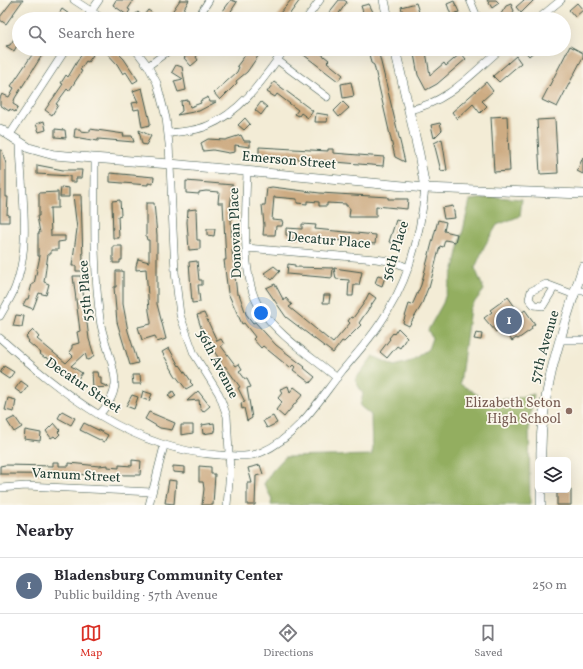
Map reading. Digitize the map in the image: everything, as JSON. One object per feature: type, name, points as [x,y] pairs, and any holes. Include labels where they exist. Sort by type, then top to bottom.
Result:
[{"type":"street","points":[[74,0],[91,12],[99,0]]},
{"type":"street","points":[[202,12],[210,0]]},
{"type":"street","points":[[311,12],[320,0]]},
{"type":"street","points":[[384,0],[387,12]]},
{"type":"street","points":[[470,0],[475,12]]},
{"type":"street","points":[[546,12],[561,0]]},
{"type":"street","points":[[9,136],[61,56]]},
{"type":"street","name":"56th Avenue","points":[[140,56],[148,66],[160,92],[168,133],[174,265],[180,315],[194,354],[216,388],[225,408],[229,425],[230,456],[227,505]]},
{"type":"street","points":[[148,66],[162,56]]},
{"type":"street","points":[[168,133],[193,130],[207,126],[221,119],[244,100],[280,56]]},
{"type":"street","name":"56th Place","points":[[230,456],[252,455],[274,445],[299,425],[381,323],[401,287],[408,268],[420,222],[425,188],[397,56]]},
{"type":"street","points":[[409,110],[431,104],[444,98],[491,56]]},
{"type":"street","points":[[277,60],[327,97]]},
{"type":"street","name":"Emerson Street","points":[[0,129],[20,144],[42,152],[95,158],[425,188],[583,194]]},
{"type":"street","points":[[0,316],[14,290],[19,276],[23,248],[20,144]]},
{"type":"street","name":"55th Place","points":[[95,158],[98,301],[103,336],[115,382],[112,397],[99,416]]},
{"type":"street","name":"Donovan Place","points":[[247,172],[247,248],[250,284],[259,307],[279,330],[337,378]]},
{"type":"street","name":"Decatur Place","points":[[247,248],[376,259],[395,262],[408,268]]},
{"type":"street","name":"57th Avenue","points":[[541,457],[540,436],[544,404],[561,340],[578,293],[583,267]]},
{"type":"street","points":[[554,288],[578,293]]},
{"type":"street","name":"Decatur Street","points":[[0,338],[49,381],[99,416],[164,446],[208,454],[230,456]]},
{"type":"street","points":[[561,340],[583,340]]},
{"type":"street","points":[[149,505],[164,446]]},
{"type":"street","name":"Varnum Street","points":[[0,488],[26,486],[152,492]]},
{"type":"street","points":[[541,493],[541,505]]},
{"type":"green space","points":[[495,197],[522,199],[520,216],[497,225],[484,247],[475,268],[484,290],[470,308],[460,384],[486,400],[510,399],[534,394],[529,422],[530,505],[271,505],[272,499],[264,484],[272,471],[285,457],[372,455],[371,415],[360,406],[363,394],[355,380],[373,356],[395,366],[411,361],[428,349],[432,338],[428,330],[443,303],[455,265],[470,200]]},
{"type":"building","points":[[13,0],[23,0],[14,12],[12,12],[12,16],[6,24],[0,20],[0,17]]},
{"type":"building","points":[[116,0],[134,0],[128,9],[130,10],[129,12],[123,12],[113,5]]},
{"type":"building","points":[[180,0],[189,0],[182,12],[172,12]]},
{"type":"building","points":[[231,0],[237,2],[231,12],[222,12]]},
{"type":"building","points":[[291,0],[300,0],[291,12],[281,12]]},
{"type":"building","points":[[339,0],[344,0],[347,2],[340,12],[330,12]]},
{"type":"building","points":[[487,0],[496,0],[499,3],[492,8]]},
{"type":"building","points":[[524,0],[534,0],[522,12],[516,7]]},
{"type":"building","points":[[454,1],[459,12],[450,12],[447,4]]},
{"type":"building","points":[[416,3],[419,12],[403,12],[401,7]]},
{"type":"building","points":[[577,3],[583,10],[575,17],[569,10]]},
{"type":"building","points":[[369,4],[373,12],[363,12],[361,6]]},
{"type":"building","points":[[511,4],[513,12],[502,12],[506,6]]},
{"type":"building","points":[[12,42],[12,50],[6,46],[10,45]]},
{"type":"building","points":[[571,47],[583,53],[583,57],[557,107],[542,100],[565,56],[571,56]]},
{"type":"building","points":[[31,56],[42,56],[15,98],[13,104],[18,107],[15,112],[10,109],[9,111],[0,105],[0,98],[2,94],[9,97],[14,88],[11,86]]},
{"type":"building","points":[[80,56],[92,56],[88,62],[86,61],[80,70],[82,71],[69,91],[67,89],[56,104],[58,105],[52,115],[45,110],[63,84],[61,83],[66,75],[68,77]]},
{"type":"building","points":[[110,56],[121,56],[138,80],[133,83],[126,72],[123,74]]},
{"type":"building","points":[[186,56],[197,56],[198,60],[191,66],[184,58]]},
{"type":"building","points":[[245,56],[258,56],[247,72],[236,81],[237,83],[220,100],[214,93],[237,72],[239,67],[237,66]]},
{"type":"building","points":[[305,56],[324,56],[329,60],[327,62],[343,75],[338,81]]},
{"type":"building","points":[[370,56],[379,56],[405,162],[395,157],[374,65],[371,63]]},
{"type":"building","points":[[414,56],[427,56],[430,75],[444,63],[446,66],[458,56],[464,56],[466,59],[437,84],[426,90],[418,75]]},
{"type":"building","points":[[516,56],[521,63],[499,82],[493,76]]},
{"type":"building","points":[[176,65],[182,67],[186,90],[178,92],[174,81],[183,79],[172,72]]},
{"type":"building","points":[[274,82],[313,111],[308,118],[301,113],[299,116],[295,114],[298,110],[277,94],[275,97],[267,92]]},
{"type":"building","points":[[351,82],[354,96],[343,98],[341,84]]},
{"type":"building","points":[[486,82],[493,91],[482,101],[487,106],[480,113],[473,104],[457,119],[452,112]]},
{"type":"building","points":[[142,88],[150,125],[142,127],[139,109],[134,110],[132,103],[138,102],[133,91]]},
{"type":"building","points":[[208,97],[210,102],[216,102],[199,111],[177,115],[182,111],[181,101],[188,100],[190,107],[201,103],[200,101]]},
{"type":"building","points":[[261,102],[267,107],[261,115],[255,110]]},
{"type":"building","points":[[343,102],[349,108],[339,117],[334,111]]},
{"type":"building","points":[[316,113],[328,115],[327,122],[315,122]]},
{"type":"building","points":[[507,116],[510,171],[494,172],[491,117]]},
{"type":"building","points":[[245,118],[250,124],[244,130],[238,125]]},
{"type":"building","points":[[555,119],[558,173],[540,174],[537,120]]},
{"type":"building","points":[[44,121],[46,130],[39,132],[36,124]]},
{"type":"building","points":[[440,123],[442,130],[434,138],[431,125]]},
{"type":"building","points":[[55,129],[65,130],[66,138],[55,137]]},
{"type":"building","points":[[75,129],[90,132],[90,129],[124,134],[123,136],[132,136],[134,142],[98,139],[98,141],[74,137]]},
{"type":"building","points":[[139,130],[151,136],[146,145],[142,144]]},
{"type":"building","points":[[241,135],[244,141],[250,141],[250,147],[235,145],[235,152],[229,153],[213,150],[203,151],[201,143],[208,139],[225,140]]},
{"type":"building","points":[[442,139],[447,170],[441,171],[434,143]]},
{"type":"building","points":[[259,147],[328,151],[328,149],[333,149],[333,153],[384,157],[383,166],[264,156],[259,154]]},
{"type":"building","points":[[0,150],[2,150],[6,164],[6,197],[8,197],[7,215],[9,215],[9,222],[0,222]]},
{"type":"building","points":[[583,157],[583,174],[577,171]]},
{"type":"building","points":[[37,165],[63,170],[82,170],[81,178],[76,178],[76,182],[70,182],[70,176],[37,174]]},
{"type":"building","points":[[110,173],[154,177],[153,184],[148,183],[148,185],[110,182]]},
{"type":"building","points":[[186,181],[233,185],[230,207],[231,213],[233,213],[233,218],[231,218],[232,244],[234,244],[234,250],[232,250],[237,294],[239,294],[246,314],[253,323],[255,322],[276,345],[305,367],[304,368],[315,377],[310,383],[293,370],[295,367],[293,365],[290,368],[263,346],[261,348],[253,339],[255,337],[244,323],[242,324],[228,293],[224,260],[226,260],[223,203],[218,203],[219,192],[206,191],[199,192],[199,194],[186,193]]},
{"type":"building","points":[[61,187],[69,188],[69,197],[60,197]]},
{"type":"building","points":[[272,187],[320,193],[388,197],[388,199],[408,199],[407,209],[376,206],[376,217],[349,217],[350,209],[346,206],[346,204],[327,203],[327,206],[319,206],[319,202],[307,201],[307,204],[297,203],[297,199],[274,197],[272,220],[283,221],[282,226],[276,226],[275,235],[263,235],[264,225],[262,205],[265,205],[267,188]]},
{"type":"building","points":[[58,192],[58,208],[50,208],[51,236],[65,236],[65,241],[58,242],[58,250],[51,250],[51,254],[48,254],[44,282],[49,284],[46,295],[39,293],[33,309],[23,305],[26,299],[28,299],[32,284],[34,284],[40,256],[38,256],[38,233],[40,233],[37,216],[39,216],[39,193]]},
{"type":"building","points":[[73,195],[81,195],[83,261],[88,261],[88,265],[83,266],[83,271],[76,271],[76,266],[72,266],[77,229]]},
{"type":"building","points":[[120,200],[121,215],[118,216],[119,238],[113,238],[112,201]]},
{"type":"building","points":[[146,203],[154,203],[157,235],[157,304],[166,339],[157,342],[155,336],[142,340],[138,327],[151,324],[146,269],[136,270],[138,259],[149,262],[149,240],[147,240],[146,236]]},
{"type":"building","points":[[453,206],[455,218],[444,219],[442,208]]},
{"type":"building","points":[[196,209],[197,240],[200,240],[200,249],[189,250],[187,222],[188,210]]},
{"type":"building","points":[[396,220],[406,223],[397,245],[389,242]]},
{"type":"building","points":[[438,220],[446,222],[444,231],[457,234],[455,242],[445,240],[443,247],[440,246],[429,288],[421,306],[409,326],[403,323],[409,304],[412,305],[421,285]]},
{"type":"building","points":[[302,224],[316,225],[315,229],[376,235],[375,244],[312,238],[312,240],[289,238],[290,236],[286,235],[286,228],[302,229]]},
{"type":"building","points":[[207,229],[215,229],[214,236],[207,235]]},
{"type":"building","points":[[113,246],[122,246],[122,260],[120,260],[120,263],[113,263]]},
{"type":"building","points":[[197,261],[199,280],[202,280],[202,285],[198,285],[200,302],[192,303],[189,262]]},
{"type":"building","points":[[288,264],[295,265],[295,267],[333,268],[332,278],[287,274]]},
{"type":"building","points":[[274,266],[280,271],[272,280],[264,273]]},
{"type":"building","points":[[334,268],[362,272],[359,285],[354,285],[353,296],[348,296],[349,280],[336,279]]},
{"type":"building","points":[[116,271],[123,271],[123,304],[128,331],[138,363],[130,365],[117,322],[114,287],[116,287]]},
{"type":"building","points":[[378,275],[385,277],[382,286],[375,283]]},
{"type":"building","points":[[73,276],[81,276],[89,339],[94,355],[91,359],[87,360],[85,353],[71,366],[82,373],[77,380],[40,354],[41,353],[28,342],[29,341],[26,337],[33,330],[39,337],[37,339],[66,363],[73,356],[69,352],[72,345],[79,343],[77,332],[80,331]]},
{"type":"building","points":[[275,284],[284,301],[286,298],[292,305],[289,307],[333,343],[350,323],[348,321],[351,317],[353,318],[369,293],[376,298],[359,323],[361,325],[344,342],[342,341],[333,353],[286,317],[266,288]]},
{"type":"building","points":[[324,295],[330,295],[329,303],[323,303]]},
{"type":"building","points":[[508,297],[520,314],[525,310],[535,324],[531,327],[532,329],[518,339],[516,338],[512,341],[503,327],[496,332],[484,318],[492,312],[490,310]]},
{"type":"building","points":[[204,313],[217,341],[221,339],[224,344],[221,346],[236,366],[239,364],[242,369],[239,371],[245,379],[247,379],[251,387],[247,388],[252,418],[247,421],[244,408],[242,409],[241,403],[245,402],[238,388],[240,387],[225,366],[223,368],[220,364],[221,362],[203,334],[197,315]]},
{"type":"building","points":[[16,315],[24,316],[22,327],[13,326]]},
{"type":"building","points":[[398,328],[407,337],[400,348],[397,346],[387,358],[380,352]]},
{"type":"building","points":[[476,333],[482,334],[481,340],[474,339]]},
{"type":"building","points":[[169,348],[179,366],[180,365],[193,385],[186,389],[175,375],[162,352]]},
{"type":"building","points":[[4,366],[14,372],[9,379],[0,373]]},
{"type":"building","points":[[92,372],[97,372],[98,377],[101,377],[101,384],[109,387],[93,388]]},
{"type":"building","points":[[132,375],[140,375],[141,384],[133,384]]},
{"type":"building","points":[[21,381],[28,386],[22,394],[15,389]]},
{"type":"building","points":[[288,386],[290,392],[294,387],[303,394],[284,417],[276,410],[282,402],[278,398],[282,393],[280,389]]},
{"type":"building","points":[[143,391],[152,394],[149,401],[141,398]]},
{"type":"building","points":[[173,391],[176,396],[171,399],[168,395]]},
{"type":"building","points":[[198,391],[210,406],[203,412],[200,408],[199,400],[187,401]]},
{"type":"building","points":[[132,395],[138,397],[134,409],[126,406]]},
{"type":"building","points":[[8,398],[16,400],[14,412],[5,410]]},
{"type":"building","points":[[62,411],[75,418],[71,425],[58,418]]},
{"type":"building","points":[[149,412],[175,423],[172,430],[160,428],[145,419]]},
{"type":"building","points":[[273,416],[277,423],[267,428],[263,421]]},
{"type":"building","points":[[15,417],[22,427],[14,432],[7,421]]},
{"type":"building","points":[[54,423],[60,430],[58,432],[60,434],[56,438],[54,436],[51,438],[46,431]]},
{"type":"building","points":[[84,423],[108,435],[104,442],[80,430]]},
{"type":"building","points":[[214,423],[215,432],[203,434],[202,425]]},
{"type":"building","points":[[181,425],[193,425],[193,433],[181,435]]},
{"type":"building","points":[[25,430],[41,433],[40,441],[24,439]]},
{"type":"building","points":[[132,460],[141,461],[140,475],[0,474],[0,466],[5,465],[53,466],[53,462],[59,462],[59,466],[69,466],[69,463],[99,466],[108,465],[108,467],[119,468],[119,465],[132,466]]},
{"type":"building","points":[[260,465],[263,474],[256,476],[255,505],[247,505],[247,483],[252,483],[248,468]]},
{"type":"building","points":[[173,466],[185,467],[185,473],[173,472]]},
{"type":"building","points":[[199,466],[211,467],[211,474],[215,474],[213,505],[202,505],[204,489],[203,482],[199,482]]},
{"type":"building","points":[[169,480],[176,481],[174,504],[165,503]]},
{"type":"building","points":[[557,493],[571,493],[571,505],[557,505]]},
{"type":"place","name":"Bladensburg Community Center","points":[[509,321]]},
{"type":"place","name":"Elizabeth Seton High School","points":[[569,411]]}]
